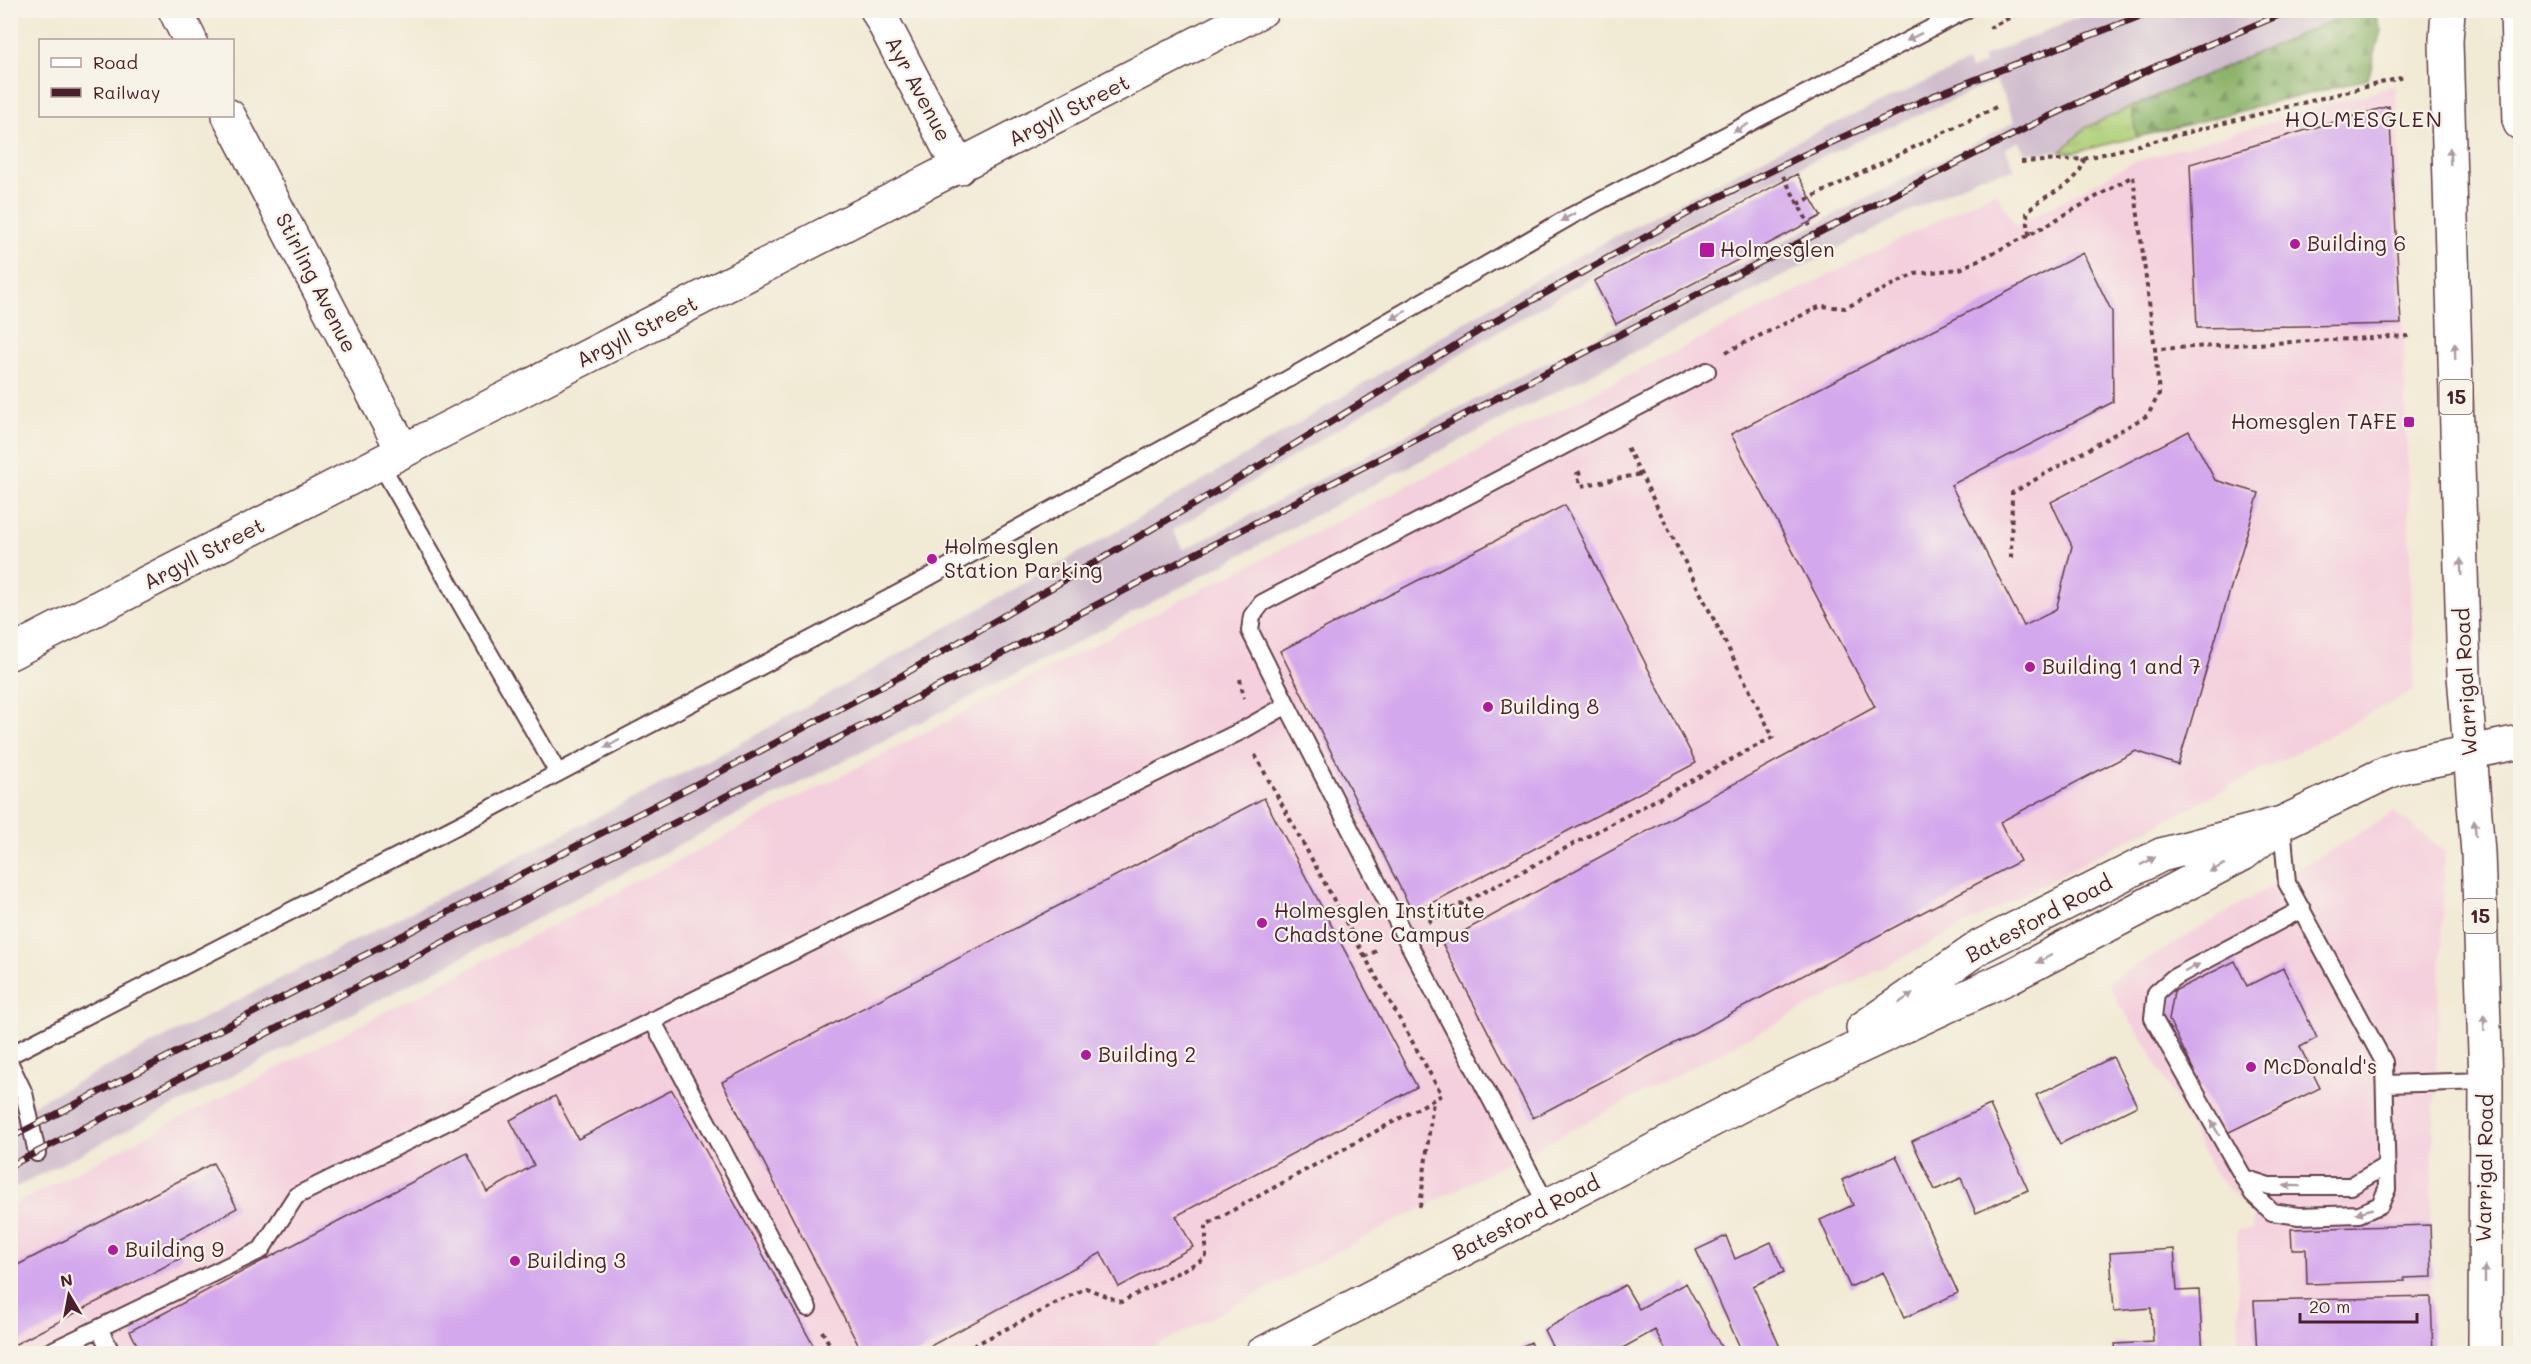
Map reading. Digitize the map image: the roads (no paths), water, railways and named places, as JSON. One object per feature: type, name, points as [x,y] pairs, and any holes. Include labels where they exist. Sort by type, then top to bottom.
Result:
[{"type":"main road","points":[[175,10],[190,39]]},
{"type":"main road","name":"Ayr Avenue","points":[[877,10],[959,168]]},
{"type":"main road","name":"Argyll Street","points":[[10,653],[959,168],[1262,10]]},
{"type":"main road","name":"Warrigal Road","points":[[2448,10],[2446,41],[2463,651],[2478,852],[2486,1081],[2485,1353]]},
{"type":"main road","points":[[2517,10],[2520,123]]},
{"type":"main road","name":"Stirling Avenue","points":[[229,117],[391,457]]},
{"type":"main road","name":"Batesford Road","points":[[1262,1353],[1548,1207],[1789,1080],[2019,972],[2243,854],[2282,823],[2388,772],[2520,742]]},
{"type":"lane","points":[[10,1055],[558,773],[1092,489],[1571,216],[1966,10]]},
{"type":"lane","points":[[1548,1207],[1404,935],[1287,705],[1250,631],[1252,616],[1262,603],[1707,371]]},
{"type":"lane","name":"Stirling Avenue","points":[[391,457],[558,773]]},
{"type":"lane","points":[[45,1353],[261,1250],[296,1196],[1243,730],[1287,705]]},
{"type":"lane","points":[[2282,823],[2287,884],[2302,909],[2384,1062],[2387,1165],[2384,1197],[2380,1205],[2359,1214],[2299,1216],[2272,1212],[2253,1194],[2153,1018],[2156,993],[2173,978],[2302,909]]},
{"type":"lane","points":[[652,1020],[808,1308]]},
{"type":"lane","points":[[10,1064],[24,1093],[37,1153]]},
{"type":"lane","points":[[2386,1084],[2486,1081]]},
{"type":"lane","points":[[2244,1178],[2269,1186],[2350,1186],[2387,1165]]},
{"type":"lane","points":[[99,1328],[112,1353]]},
{"type":"railway","points":[[10,1138],[749,757],[901,676],[1259,466],[1490,324],[1701,206],[1795,159],[1933,96],[2156,10]]},
{"type":"railway","points":[[10,1166],[1733,276],[2044,119],[2155,67],[2291,10]]},
{"type":"place","name":"Building 6","points":[[2295,244]]},
{"type":"place","name":"Holmesglen","points":[[1707,250]]},
{"type":"place","name":"Homesglen TAFE","points":[[2409,422]]},
{"type":"place","name":"Holmesglen Station Parking","points":[[932,559]]},
{"type":"place","name":"Building 1 and 7","points":[[2030,667]]},
{"type":"place","name":"Building 8","points":[[1488,707]]},
{"type":"place","name":"Holmesglen Institute Chadstone Campus","points":[[1262,923]]},
{"type":"place","name":"Building 2","points":[[1086,1055]]},
{"type":"place","name":"McDonald's","points":[[2251,1067]]},
{"type":"place","name":"Building 9","points":[[113,1250]]},
{"type":"place","name":"Building 3","points":[[515,1261]]},
{"type":"district","name":"HOLMESGLEN","points":[[2364,119]]}]
